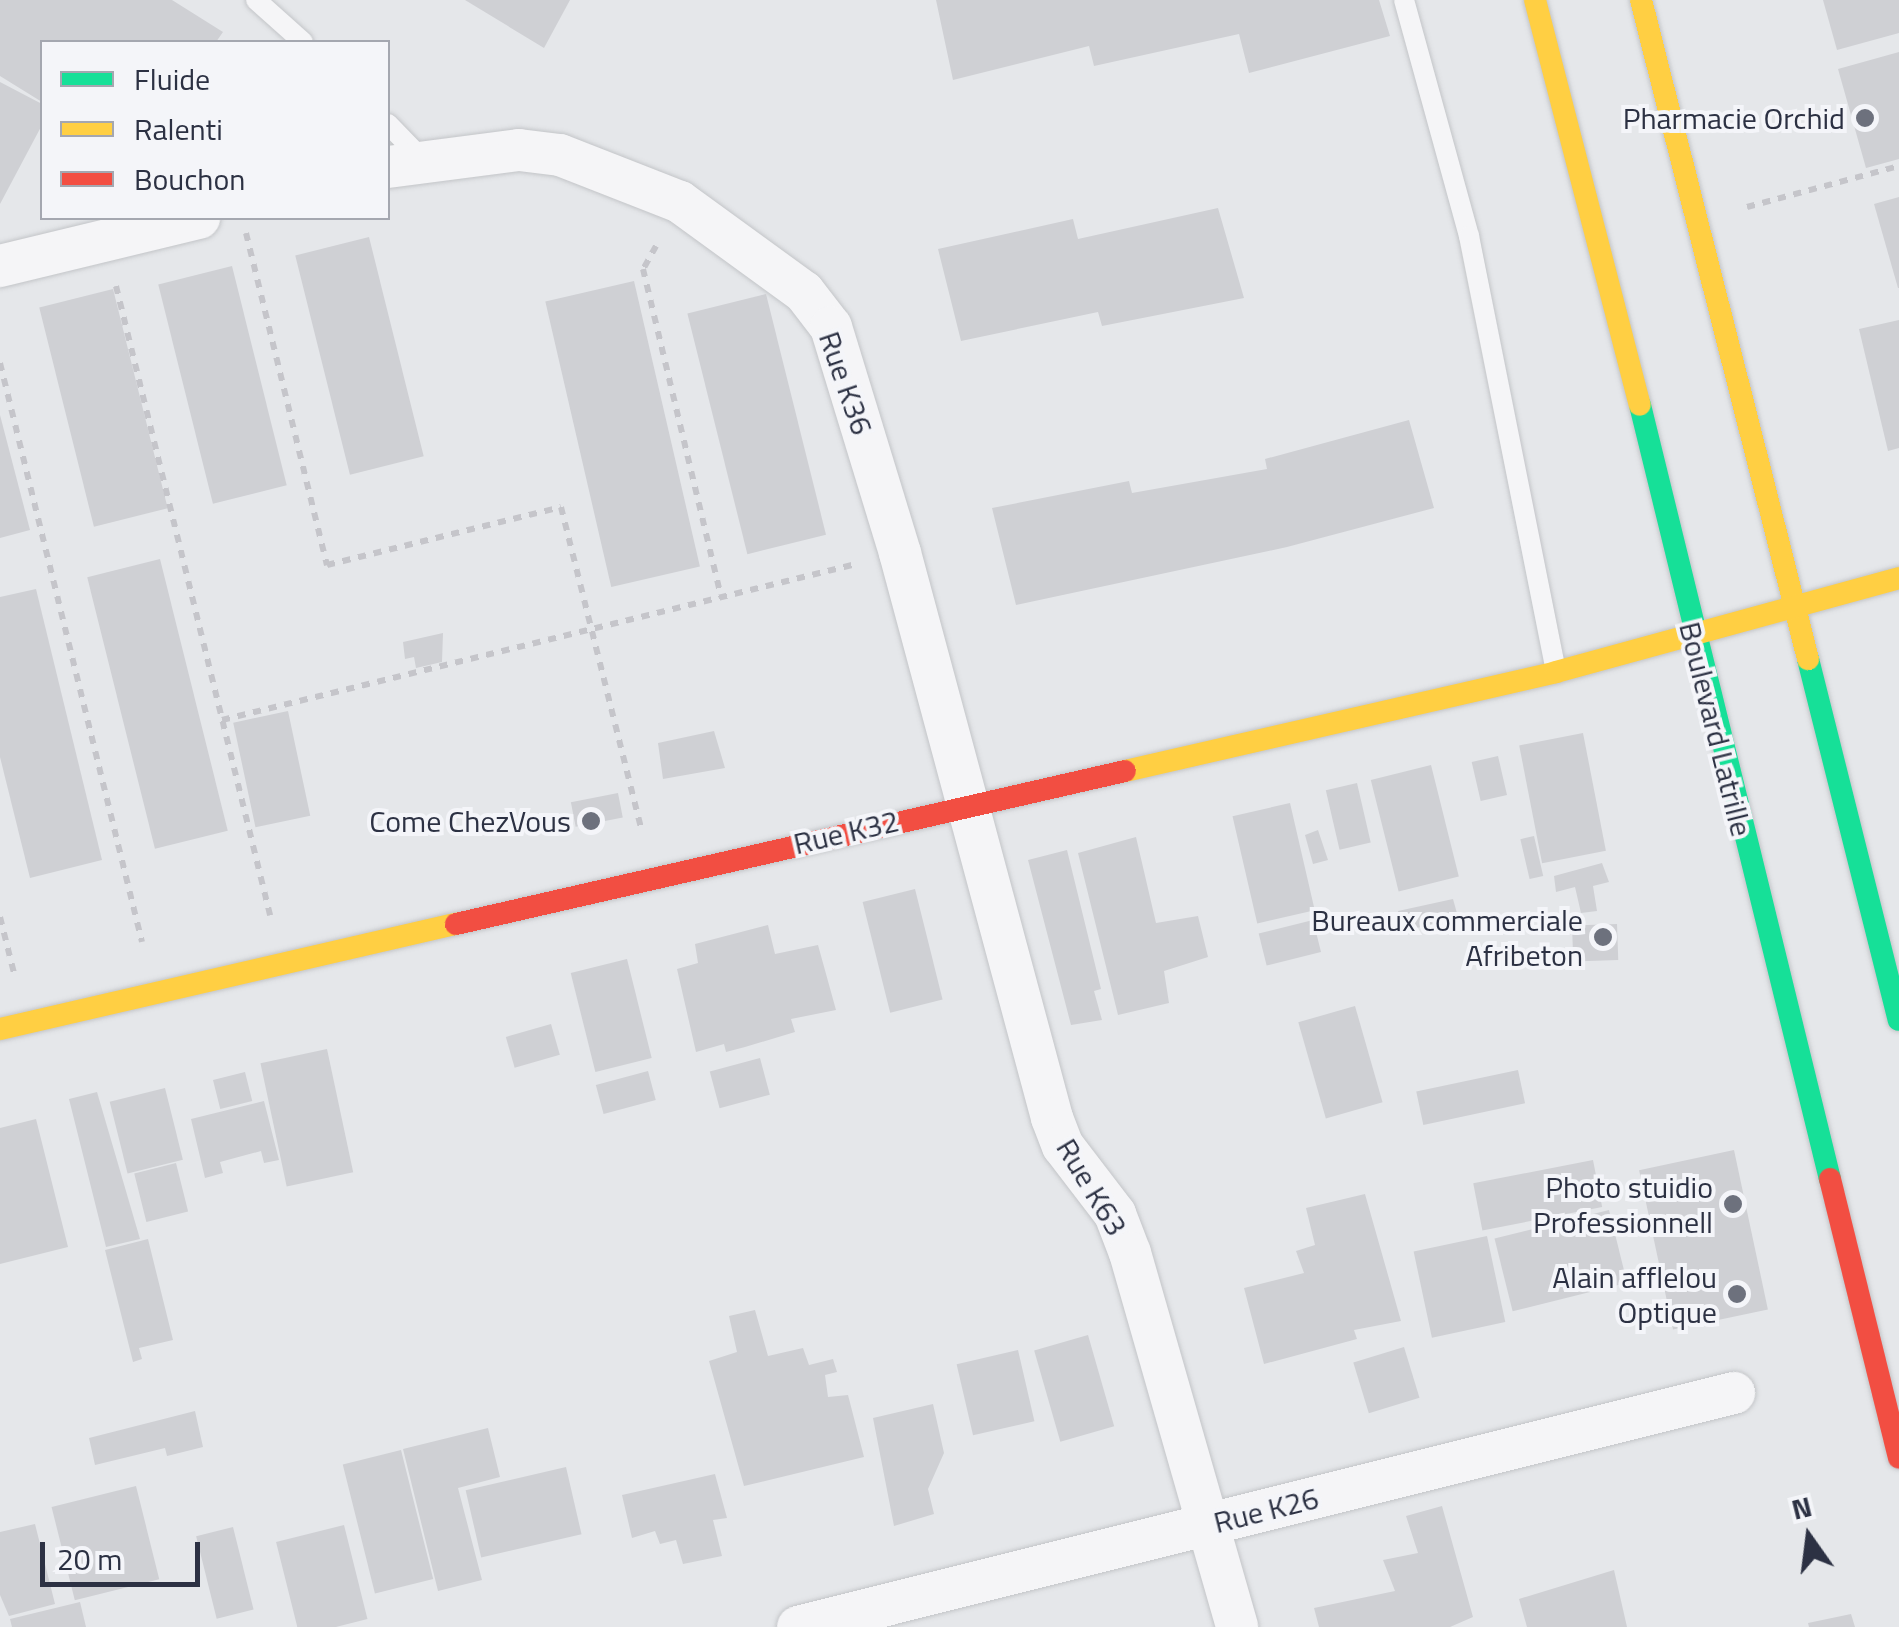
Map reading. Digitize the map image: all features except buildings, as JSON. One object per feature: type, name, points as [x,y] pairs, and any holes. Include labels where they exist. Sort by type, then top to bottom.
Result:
[{"type":"main road","name":"Boulevard Latrille","points":[[1535,0],[1578,152],[1692,636],[1899,1458]]},
{"type":"main road","points":[[1641,0],[1899,1020]]},
{"type":"main road","name":"Rue K32","points":[[0,1029],[280,960],[1556,672],[1899,578]]},
{"type":"street","name":"Rue K36","points":[[404,162],[520,150],[560,155],[680,202],[804,292],[831,327],[900,553],[964,805]]},
{"type":"street","points":[[0,266],[190,220]]},
{"type":"street","name":"Rue K63","points":[[964,805],[1052,1118],[1120,1227],[1210,1524],[1237,1627]]},
{"type":"street","name":"Rue K26","points":[[798,1627],[1734,1393]]},
{"type":"lane","points":[[256,0],[301,40]]},
{"type":"lane","points":[[1404,0],[1469,236],[1556,672]]},
{"type":"lane","points":[[390,129],[404,162]]},
{"type":"path","points":[[1698,220],[1899,166]]},
{"type":"path","points":[[680,202],[643,269],[722,597]]},
{"type":"path","points":[[242,220],[327,565],[561,507],[654,877]]},
{"type":"path","points":[[105,240],[280,960]]},
{"type":"path","points":[[0,364],[154,992]]},
{"type":"path","points":[[222,720],[900,553]]},
{"type":"traffic: fast","points":[[1640,405],[1830,1179]]},
{"type":"traffic: fast","points":[[1808,659],[1899,1020]]},
{"type":"traffic: slow","points":[[1535,0],[1640,405]]},
{"type":"traffic: slow","points":[[1641,0],[1808,659]]},
{"type":"traffic: slow","points":[[1125,771],[1556,672],[1899,578]]},
{"type":"traffic: slow","points":[[0,1029],[456,924]]},
{"type":"traffic: jam","points":[[456,924],[1125,771]]},
{"type":"traffic: jam","points":[[1830,1179],[1899,1458]]},
{"type":"place","name":"Pharmacie Orchid","points":[[1865,118]]},
{"type":"place","name":"Come ChezVous","points":[[591,821]]},
{"type":"place","name":"Bureaux commerciale Afribeton","points":[[1603,937]]},
{"type":"place","name":"Photo stuidio Professionnell","points":[[1733,1204]]},
{"type":"place","name":"Alain afflelou Optique","points":[[1737,1294]]}]
